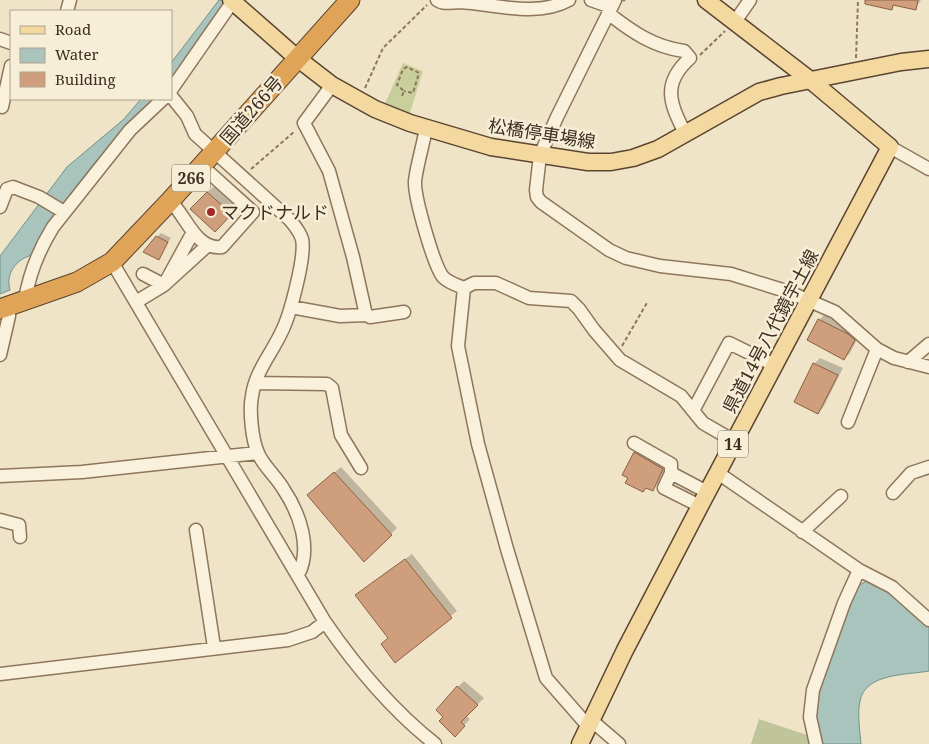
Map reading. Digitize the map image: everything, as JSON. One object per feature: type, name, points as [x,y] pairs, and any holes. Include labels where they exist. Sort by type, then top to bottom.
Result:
[{"type":"highway","name":"国道266号","points":[[11,305],[77,282],[112,262],[170,201],[350,0]]},
{"type":"main road","points":[[706,0],[809,80],[890,147]]},
{"type":"main road","name":"松橋停車場線","points":[[232,1],[297,58],[332,85],[358,101],[393,117],[491,147],[588,162],[611,162],[633,158],[658,149],[686,135],[759,92],[856,70],[901,62],[929,60]]},
{"type":"main road","name":"県道14号八代鏡宇土線","points":[[580,744],[703,499],[776,366],[890,147]]},
{"type":"street","points":[[437,0],[441,3],[460,2],[528,9],[554,7],[569,0]]},
{"type":"street","points":[[591,0],[612,6],[657,46],[672,51],[684,51],[690,58],[678,68],[674,77],[671,96],[674,112],[686,135]]},
{"type":"street","points":[[734,23],[750,0]]},
{"type":"street","points":[[172,89],[232,1]]},
{"type":"street","points":[[612,6],[540,155],[537,197],[551,211],[610,250],[626,258],[660,266],[744,277],[809,300],[835,312],[877,349],[908,362],[929,367]]},
{"type":"street","points":[[2,107],[10,71]]},
{"type":"street","points":[[332,85],[304,123],[329,171],[353,257],[366,315]]},
{"type":"street","points":[[0,356],[11,305],[29,282],[46,239],[63,210],[130,130],[162,100]]},
{"type":"street","points":[[167,100],[187,116],[208,159],[253,212],[222,247],[208,245],[192,232],[185,224],[181,211],[170,201]]},
{"type":"street","points":[[426,128],[415,182],[416,195],[438,268],[451,283],[464,288]]},
{"type":"street","points":[[890,147],[929,169]]},
{"type":"street","points":[[208,159],[242,178],[290,220],[298,230],[302,240],[302,254],[291,307],[282,331],[255,383],[251,413],[258,453],[284,490],[292,505],[304,540],[306,553],[304,565],[298,576]]},
{"type":"street","points":[[0,207],[10,188],[20,189],[63,210]]},
{"type":"street","points":[[164,285],[192,232]]},
{"type":"street","points":[[136,302],[164,285],[208,245]]},
{"type":"street","points":[[112,262],[325,622],[355,664],[389,702],[435,744]]},
{"type":"street","points":[[143,274],[164,285]]},
{"type":"street","points":[[464,288],[474,282],[496,283],[529,298],[571,301],[580,308],[616,356],[681,396],[694,409],[703,423],[734,442]]},
{"type":"street","points":[[464,288],[458,346],[478,444],[546,678],[579,718],[590,723],[619,744]]},
{"type":"street","points":[[291,307],[340,316],[366,315],[370,317],[404,312]]},
{"type":"street","points":[[694,409],[730,343],[776,366]]},
{"type":"street","points":[[908,362],[929,344]]},
{"type":"street","points":[[848,422],[877,349]]},
{"type":"street","points":[[255,383],[326,384],[332,388],[342,435],[361,468]]},
{"type":"street","points":[[634,443],[671,464],[671,473],[664,488],[703,499]]},
{"type":"street","points":[[0,476],[82,472],[258,453]]},
{"type":"street","points":[[893,493],[911,473],[929,467]]},
{"type":"street","points":[[718,473],[859,570],[892,587],[929,620]]},
{"type":"street","points":[[802,532],[841,496]]},
{"type":"street","points":[[0,520],[19,526],[20,537]]},
{"type":"street","points":[[196,530],[214,647]]},
{"type":"street","points":[[816,744],[810,717],[813,690],[847,596],[859,570]]},
{"type":"street","points":[[0,674],[214,647],[288,640],[312,632],[325,622]]},
{"type":"path","points":[[358,101],[383,48],[432,0]]},
{"type":"path","points":[[856,70],[858,0]]},
{"type":"path","points":[[690,58],[705,53],[734,23]]},
{"type":"path","points":[[407,67],[419,73],[412,93],[404,91],[398,88],[397,85],[404,69],[407,67]]},
{"type":"path","points":[[402,96],[404,91]]},
{"type":"path","points":[[242,178],[304,123]]},
{"type":"path","points":[[616,356],[648,301]]},
{"type":"green space","points":[[403,63],[423,71],[409,116],[384,106]]},
{"type":"green space","points":[[759,719],[807,735],[811,744],[751,744]]},
{"type":"water","points":[[219,0],[227,0],[172,80],[172,62]]},
{"type":"water","points":[[140,100],[155,100],[120,134],[72,192],[32,255],[17,263],[9,278],[10,290],[0,294],[0,256],[67,167],[124,119]]},
{"type":"water","points":[[868,580],[895,593],[929,627],[929,671],[878,680],[863,692],[859,706],[861,744],[822,744],[814,719],[816,690],[855,588]]},
{"type":"building","points":[[865,0],[918,0],[916,10],[893,5],[892,10],[865,4]]},
{"type":"building","name":"マクドナルド","points":[[207,192],[232,214],[215,232],[190,209]]},
{"type":"building","points":[[156,236],[168,242],[159,260],[143,252]]},
{"type":"building","points":[[818,319],[848,334],[855,340],[844,360],[807,340]]},
{"type":"building","points":[[813,363],[838,375],[818,414],[794,402]]},
{"type":"building","points":[[634,452],[663,469],[653,491],[646,488],[643,492],[625,483],[628,478],[622,475]]},
{"type":"building","points":[[334,472],[392,535],[364,562],[307,495]]},
{"type":"building","points":[[405,559],[452,618],[395,663],[381,644],[388,638],[355,595]]},
{"type":"building","points":[[457,686],[478,705],[461,722],[465,726],[455,737],[439,721],[443,717],[436,710]]},
{"type":"place","name":"マクドナルド","points":[[211,212]]}]
